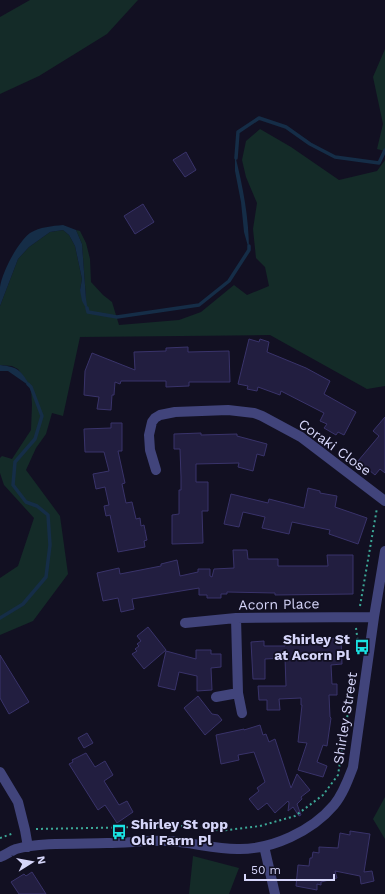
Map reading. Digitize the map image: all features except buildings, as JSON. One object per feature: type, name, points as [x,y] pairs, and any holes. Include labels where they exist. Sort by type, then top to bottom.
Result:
[{"type":"street","name":"Coraki Close","points":[[156,470],[149,442],[151,428],[155,418],[165,413],[175,412],[234,411],[262,416],[301,437],[382,500]]},
{"type":"street","name":"Shirley Street","points":[[0,857],[16,849],[28,847],[168,841],[239,849],[264,846],[284,839],[312,825],[334,804],[348,781],[353,767],[374,617],[385,551]]},
{"type":"street","name":"Acorn Place","points":[[184,623],[236,618],[374,617]]},
{"type":"street","points":[[236,618],[238,693],[242,713]]},
{"type":"street","points":[[216,697],[238,693]]},
{"type":"street","points":[[0,772],[18,802],[28,847]]},
{"type":"street","points":[[264,846],[275,894]]},
{"type":"path","points":[[358,643],[356,627],[382,500]]},
{"type":"path","points":[[0,838],[25,830],[200,826],[220,831],[260,826],[295,816],[323,795],[338,775],[354,674]]},
{"type":"green space","points":[[30,0],[138,0],[107,34],[39,76],[0,94],[0,17]]},
{"type":"green space","points":[[385,49],[385,151],[377,149],[383,124],[373,77]]},
{"type":"green space","points":[[260,129],[291,147],[339,180],[377,171],[385,160],[385,386],[367,389],[270,335],[80,337],[63,416],[52,413],[46,434],[36,448],[26,470],[60,516],[68,574],[33,621],[0,635],[0,578],[18,566],[34,518],[4,485],[0,473],[0,458],[2,456],[12,459],[31,430],[31,387],[18,369],[12,366],[0,365],[0,306],[18,259],[29,247],[50,232],[63,230],[69,235],[75,246],[82,279],[80,290],[86,299],[82,244],[76,230],[80,231],[86,243],[90,259],[91,282],[112,302],[119,325],[179,320],[201,312],[234,285],[247,295],[269,286],[265,267],[256,258],[253,229],[257,203],[246,177],[242,160],[246,141]]},
{"type":"green space","points":[[385,797],[385,839],[373,819]]},
{"type":"green space","points":[[193,856],[239,868],[229,894],[189,894]]},
{"type":"water","points":[[235,155],[245,202],[249,250],[244,232],[241,202],[235,171]]},
{"type":"water","points":[[63,225],[76,230],[82,244],[88,312],[82,301],[80,290],[82,279],[75,246],[69,235],[63,230],[50,232],[29,247],[18,259],[0,306],[1,281],[11,258],[25,237],[38,229]]},
{"type":"water","points":[[0,365],[11,367],[19,371],[31,387],[8,371],[0,371]]},
{"type":"waterway","points":[[236,158],[238,132],[259,118],[286,127],[310,144],[335,157],[379,163],[385,150]]},
{"type":"waterway","points":[[87,308],[88,312],[117,317],[199,305],[229,281],[249,250],[249,246]]},
{"type":"waterway","points":[[0,618],[23,604],[46,577],[50,545],[48,515],[37,506],[26,502],[13,485],[15,462],[35,439],[42,416],[31,387],[28,384]]},
{"type":"place","name":"Shirley St at Acorn Pl","points":[[362,647]]},
{"type":"place","name":"Shirley St opp Old Farm Pl","points":[[119,832]]}]
